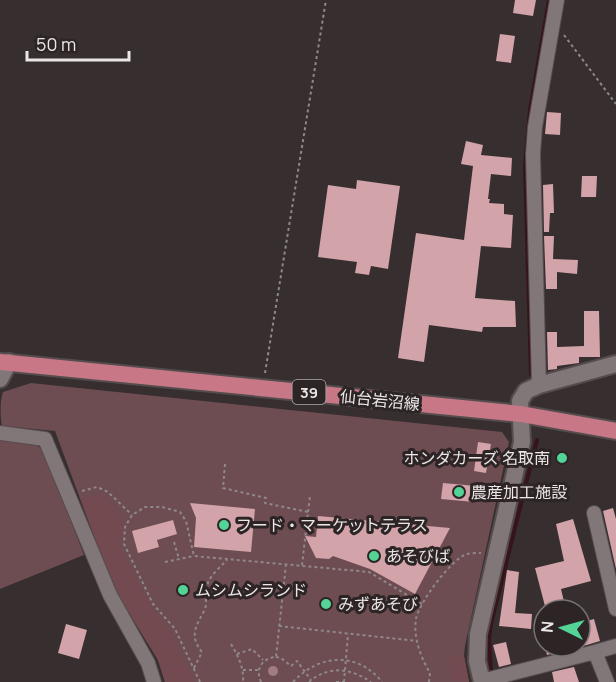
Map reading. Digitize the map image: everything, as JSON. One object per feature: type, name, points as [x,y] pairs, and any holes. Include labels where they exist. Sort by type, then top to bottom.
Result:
[{"type":"main road","name":"仙台岩沼線","points":[[4,362],[521,414],[616,431]]},
{"type":"street","points":[[539,385],[533,154],[535,127],[557,0]]},
{"type":"street","points":[[0,379],[4,362]]},
{"type":"street","points":[[616,364],[539,385],[526,391],[520,401],[522,442],[478,634],[477,661],[482,682],[616,646]]},
{"type":"street","points":[[0,433],[45,439],[110,595],[148,663],[154,682]]},
{"type":"street","points":[[594,513],[616,609]]},
{"type":"street","points":[[596,652],[607,682]]},
{"type":"path","points":[[263,387],[326,0]]},
{"type":"path","points":[[553,21],[616,104]]},
{"type":"path","points":[[225,464],[223,488],[266,498],[265,503],[308,512]]},
{"type":"path","points":[[78,492],[97,488],[108,492],[132,515]]},
{"type":"path","points":[[302,566],[310,496]]},
{"type":"path","points":[[194,556],[186,521],[180,512],[162,507],[145,507],[132,515],[125,527],[124,544],[128,553],[153,604],[174,629],[200,682]]},
{"type":"path","points":[[174,542],[179,559]]},
{"type":"path","points":[[429,682],[430,673],[417,641],[416,616],[422,604],[458,559],[467,554],[484,553]]},
{"type":"path","points":[[165,562],[194,556],[369,572],[422,604]]},
{"type":"path","points":[[194,668],[202,652],[196,641],[195,625],[206,607],[206,587],[228,559]]},
{"type":"path","points":[[276,657],[285,564]]},
{"type":"path","points":[[279,626],[417,641]]},
{"type":"path","points":[[336,682],[344,682],[348,634]]},
{"type":"path","points":[[231,644],[243,670],[243,682]]},
{"type":"path","points":[[237,654],[252,649],[263,660]]},
{"type":"path","points":[[263,660],[281,658],[291,666],[297,661],[310,681],[327,671],[345,670],[359,674],[371,682]]},
{"type":"path","points":[[261,682],[258,670],[263,660]]},
{"type":"path","points":[[293,682],[304,671],[322,662],[346,660],[360,664],[382,682]]},
{"type":"path","points":[[243,670],[258,670]]},
{"type":"shaded area","points":[[31,383],[502,432],[509,442],[465,646],[464,656],[469,682],[165,682],[158,660],[112,585],[55,431],[2,426],[3,392]]},
{"type":"shaded area","points":[[0,440],[34,444],[45,450],[84,555],[0,589]]},
{"type":"shaded area","points":[[96,495],[106,496],[124,519],[119,545],[151,608],[168,629],[194,682],[165,682],[158,660],[112,585],[81,499]]},
{"type":"shaded area","points":[[464,656],[469,682],[454,682],[449,657]]},
{"type":"building","points":[[515,0],[536,0],[533,16],[513,13]]},
{"type":"building","points":[[500,34],[515,36],[511,63],[496,61]]},
{"type":"building","points":[[547,112],[561,113],[560,135],[545,134]]},
{"type":"building","points":[[466,141],[483,145],[481,155],[512,158],[511,176],[491,174],[488,199],[490,199],[489,203],[504,204],[504,214],[513,215],[511,248],[481,246],[475,298],[515,301],[516,327],[483,327],[482,332],[429,325],[424,362],[398,358],[416,233],[464,240],[473,166],[461,164]]},
{"type":"building","points":[[582,176],[597,176],[596,197],[581,197]]},
{"type":"building","points":[[357,180],[400,186],[388,269],[371,266],[369,275],[355,273],[357,262],[318,257],[328,185],[356,189]]},
{"type":"building","points":[[553,184],[554,213],[550,213],[549,232],[544,232],[543,185]]},
{"type":"building","points":[[544,236],[554,236],[553,259],[578,260],[577,274],[557,272],[557,289],[546,289]]},
{"type":"building","points":[[584,311],[599,311],[600,357],[579,357],[579,363],[557,366],[557,369],[548,370],[547,332],[557,332],[557,347],[584,346]]},
{"type":"building","points":[[478,442],[491,444],[486,473],[474,471]]},
{"type":"building","name":"農産加工施設","points":[[443,483],[476,486],[474,502],[441,499]]},
{"type":"building","name":"フード・マーケットテラス","points":[[190,503],[255,509],[251,552],[194,547],[196,518]]},
{"type":"building","points":[[613,508],[616,519],[616,569],[603,511]]},
{"type":"building","name":"あそびば","points":[[318,516],[450,528],[415,594],[370,569],[333,556],[329,559],[316,558],[305,536],[316,537]]},
{"type":"building","points":[[573,519],[591,581],[561,589],[563,598],[543,598],[535,568],[564,561],[556,524]]},
{"type":"building","points":[[173,520],[177,534],[157,540],[159,547],[138,553],[132,531]]},
{"type":"building","points":[[507,570],[519,572],[515,613],[532,614],[531,629],[499,626]]},
{"type":"building","points":[[594,619],[600,641],[592,643],[592,620]]},
{"type":"building","points":[[66,624],[87,630],[79,659],[58,653]]},
{"type":"building","points":[[506,642],[511,664],[499,667],[493,645]]},
{"type":"building","points":[[574,667],[579,682],[554,682],[552,672]]},
{"type":"waterway","points":[[531,374],[525,167],[530,110],[549,0]]},
{"type":"waterway","points":[[491,672],[489,639],[491,624],[537,440]]},
{"type":"place","name":"ホンダカーズ 名取南","points":[[562,458]]},
{"type":"place","name":"農産加工施設","points":[[459,492]]},
{"type":"place","name":"フード・マーケットテラス","points":[[224,525]]},
{"type":"place","name":"あそびば","points":[[374,556]]},
{"type":"place","name":"ムシムシランド","points":[[183,590]]},
{"type":"place","name":"みずあそび","points":[[326,604]]}]
